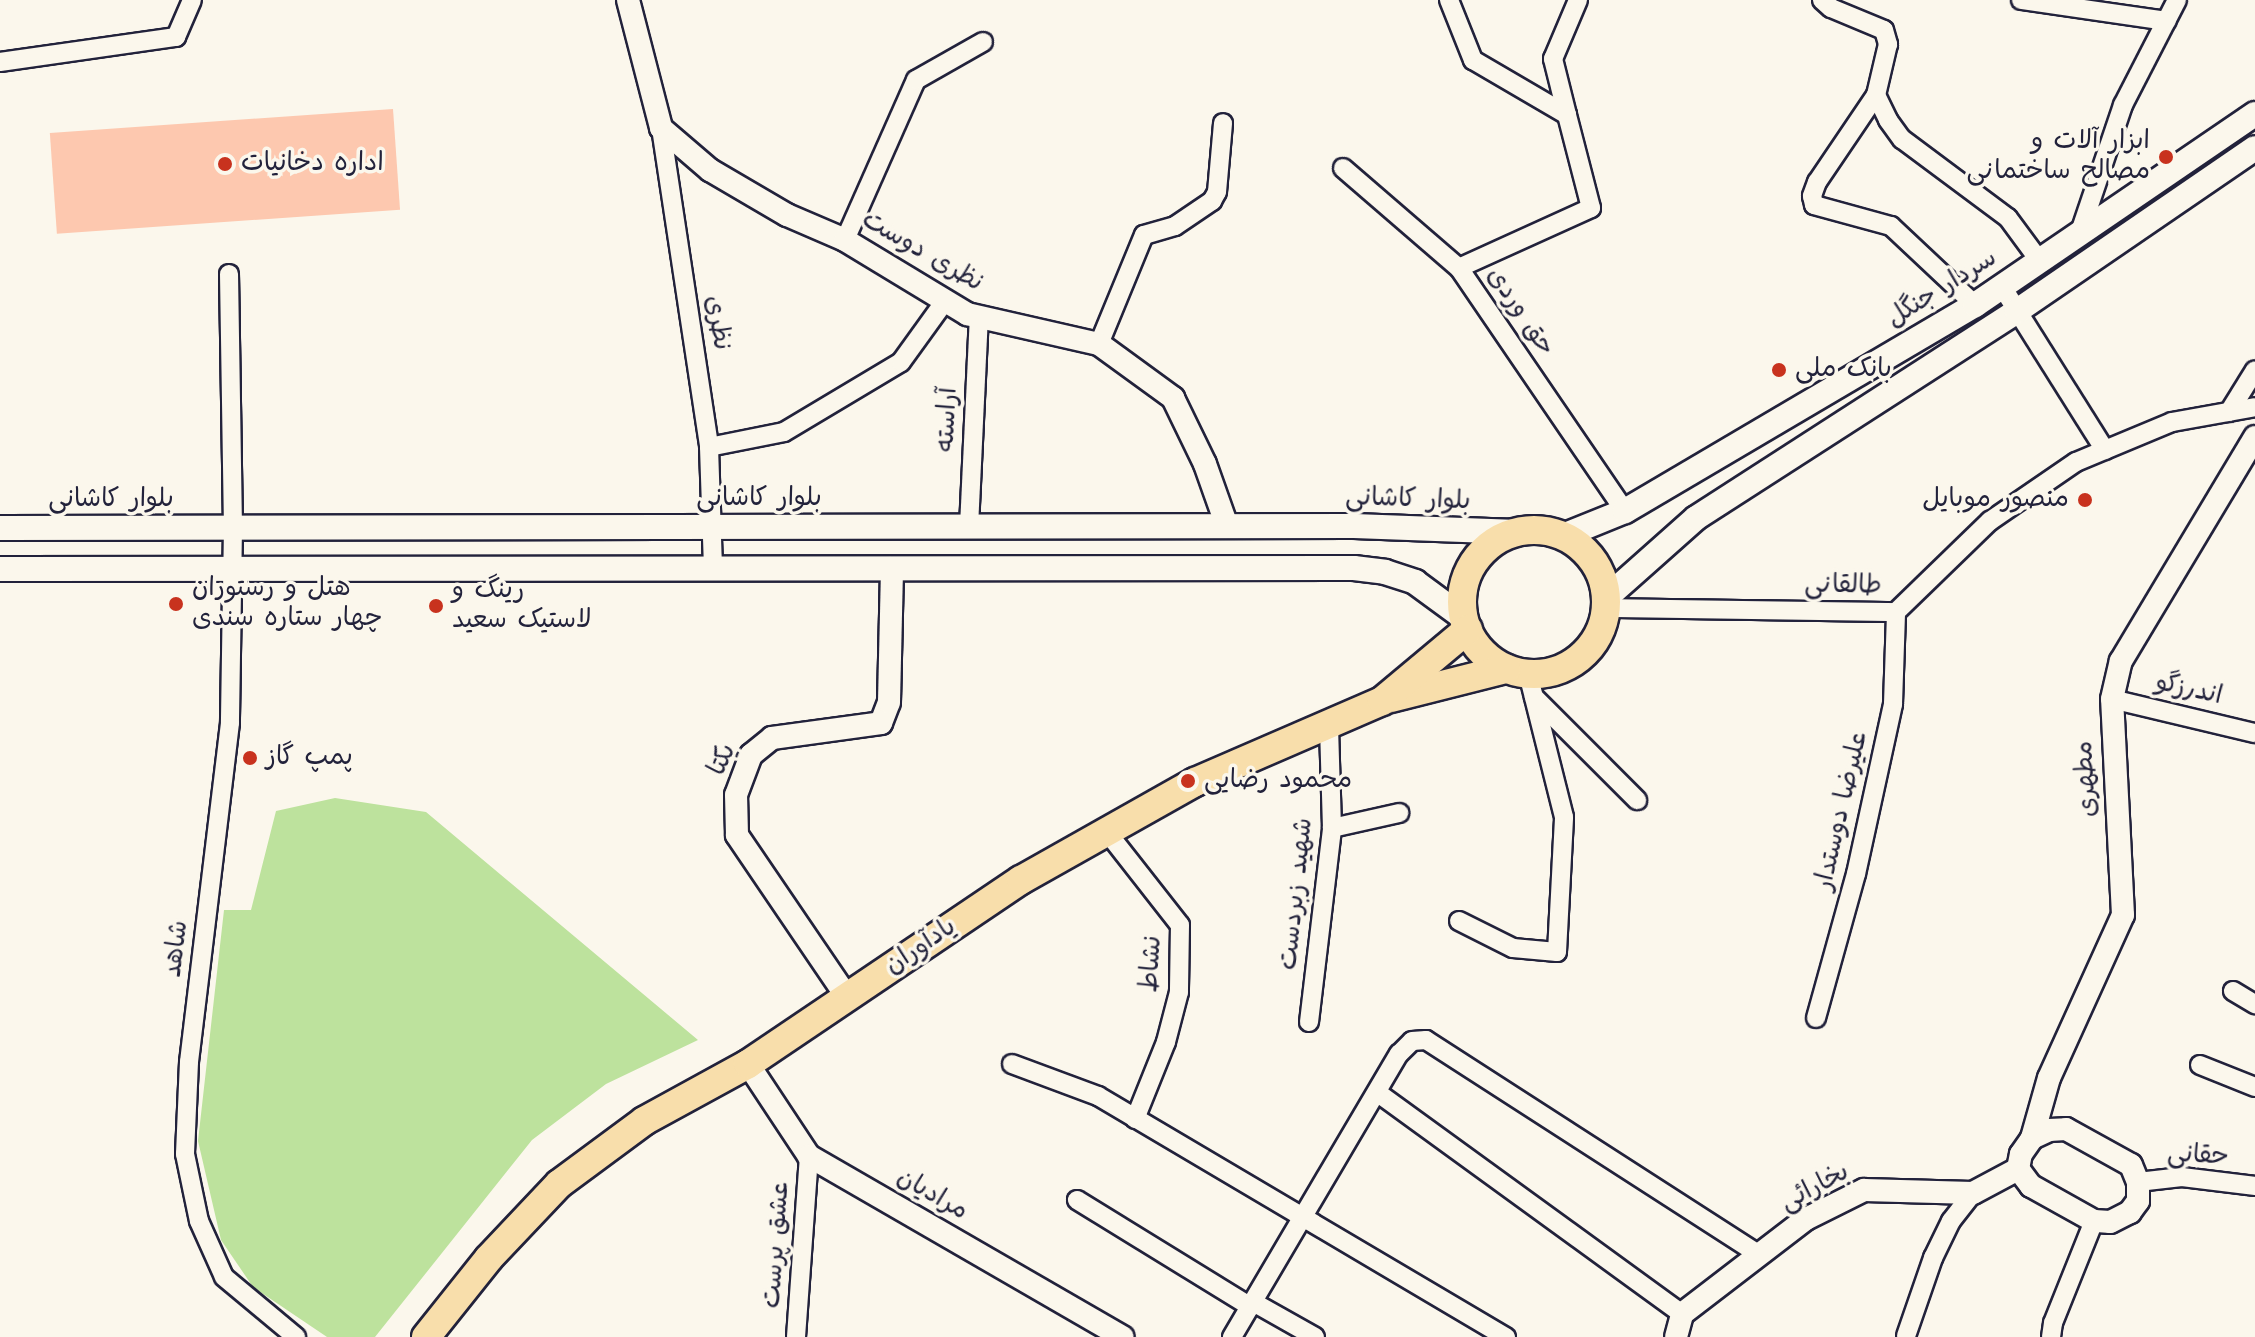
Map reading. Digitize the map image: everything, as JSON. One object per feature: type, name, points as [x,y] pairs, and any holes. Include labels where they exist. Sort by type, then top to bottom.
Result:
[{"type":"main road","name":"سردار جنگل","points":[[1563,536],[1625,511],[1975,305],[2080,232],[2252,124]]},
{"type":"main road","points":[[1606,603],[1696,518],[2017,311],[2255,148]]},
{"type":"main road","name":"بلوار کاشانی","points":[[0,528],[1227,526],[1518,532]]},
{"type":"main road","points":[[1382,701],[1523,680],[1572,664],[1589,649],[1601,630],[1606,603],[1597,565],[1582,547],[1563,536],[1541,530],[1518,532],[1497,540],[1480,555],[1465,585],[1466,624]]},
{"type":"main road","points":[[0,569],[1354,568],[1385,572],[1415,582],[1466,624],[1487,657],[1523,680]]},
{"type":"main road","name":"یادآوران","points":[[426,1337],[489,1258],[559,1184],[644,1121],[748,1064],[1021,880],[1195,782],[1382,701],[1466,624]]},
{"type":"street","points":[[0,62],[176,37],[192,0]]},
{"type":"street","points":[[628,0],[661,128]]},
{"type":"street","points":[[1449,0],[1473,60],[1567,115]]},
{"type":"street","points":[[1459,268],[1591,208],[1553,59],[1578,0]]},
{"type":"street","points":[[1822,0],[1831,8],[1884,30],[1888,44],[1876,95],[1817,182],[1812,196],[1814,205],[1891,226],[1975,305]]},
{"type":"street","points":[[2021,0],[2166,21]]},
{"type":"street","points":[[2080,232],[2123,105],[2177,0]]},
{"type":"street","points":[[845,240],[916,80],[983,42]]},
{"type":"street","points":[[1876,95],[1902,139],[2008,218],[2039,260]]},
{"type":"street","points":[[1099,344],[1144,235],[1175,226],[1212,201],[1217,192],[1223,123]]},
{"type":"street","name":"نظری دوست","points":[[661,128],[710,170],[787,215],[845,240],[945,301],[979,317],[1099,344],[1173,398],[1205,464],[1227,526]]},
{"type":"street","name":"نظری","points":[[661,128],[709,447],[713,568]]},
{"type":"street","name":"حق وردی","points":[[1343,168],[1459,268],[1625,511]]},
{"type":"street","name":"شاهد","points":[[229,274],[233,527],[230,723],[189,1062],[185,1154],[199,1221],[224,1277],[296,1337]]},
{"type":"street","points":[[2001,285],[2105,450]]},
{"type":"street","points":[[709,447],[784,432],[901,362],[945,301]]},
{"type":"street","name":"آراسته","points":[[969,527],[979,317]]},
{"type":"street","points":[[2229,412],[2255,370]]},
{"type":"street","name":"طالقانی","points":[[1606,603],[1896,612],[1990,521],[2076,462],[2172,422],[2255,407]]},
{"type":"street","name":"مطهری","points":[[2018,1169],[2021,1154],[2032,1138],[2049,1078],[2123,915],[2112,699],[2121,661],[2255,437]]},
{"type":"street","name":"یکتا","points":[[847,997],[737,835],[736,795],[751,755],[772,738],[881,723],[889,702],[892,568]]},
{"type":"street","name":"علیرضا دوستدار","points":[[1816,1018],[1856,874],[1893,704],[1896,612]]},
{"type":"street","points":[[1523,680],[1637,800]]},
{"type":"street","points":[[1459,921],[1513,948],[1557,952],[1564,817],[1523,680]]},
{"type":"street","name":"اندرزگو","points":[[2112,699],[2255,733]]},
{"type":"street","name":"شهید زبردست","points":[[1309,1022],[1332,828],[1329,724]]},
{"type":"street","points":[[1332,828],[1399,813]]},
{"type":"street","name":"نشاط","points":[[1107,832],[1180,925],[1179,992],[1166,1042],[1135,1119]]},
{"type":"street","points":[[2233,991],[2255,1004]]},
{"type":"street","points":[[1232,1337],[1399,1054],[1412,1041],[1426,1040],[1760,1255]]},
{"type":"street","name":"مرادیان","points":[[748,1064],[809,1156],[1123,1337]]},
{"type":"street","points":[[1012,1064],[1098,1096],[1506,1337]]},
{"type":"street","points":[[2200,1065],[2255,1087]]},
{"type":"street","points":[[1378,1093],[1682,1314],[1676,1337]]},
{"type":"street","points":[[2018,1169],[2031,1186],[2094,1221],[2110,1222],[2130,1212],[2138,1201],[2138,1182],[2131,1165],[2066,1129],[2049,1130],[2032,1138]]},
{"type":"street","name":"عشق پرست","points":[[796,1337],[809,1156]]},
{"type":"street","name":"بخارائی","points":[[1682,1314],[1806,1219],[1864,1190],[1973,1193],[2018,1169]]},
{"type":"street","name":"حقانی","points":[[2138,1182],[2182,1177],[2255,1186]]},
{"type":"street","points":[[1906,1336],[1933,1258],[1951,1221],[1973,1193]]},
{"type":"street","points":[[1077,1200],[1252,1304],[1315,1337]]},
{"type":"street","points":[[2051,1337],[2053,1323],[2094,1221]]},
{"type":"green space","points":[[335,798],[426,812],[698,1040],[606,1084],[532,1140],[375,1337],[327,1337],[253,1287],[221,1240],[198,1141],[224,910],[251,910],[276,811]]},
{"type":"building","name":"اداره دخانیات","points":[[393,109],[400,210],[57,234],[50,133]]},
{"type":"place","name":"ابزار آلات و مصالح ساختمانی","points":[[2166,157]]},
{"type":"place","name":"اداره دخانیات","points":[[225,164]]},
{"type":"place","name":"بانک ملی","points":[[1779,370]]},
{"type":"place","name":"منصور موبایل","points":[[2085,500]]},
{"type":"place","name":"هتل و رستوران چهار ستاره سندی","points":[[176,604]]},
{"type":"place","name":"رینگ و لاستیک سعید","points":[[436,606]]},
{"type":"place","name":"پمپ گاز","points":[[250,758]]},
{"type":"place","name":"محمود رضایی","points":[[1188,781]]}]
